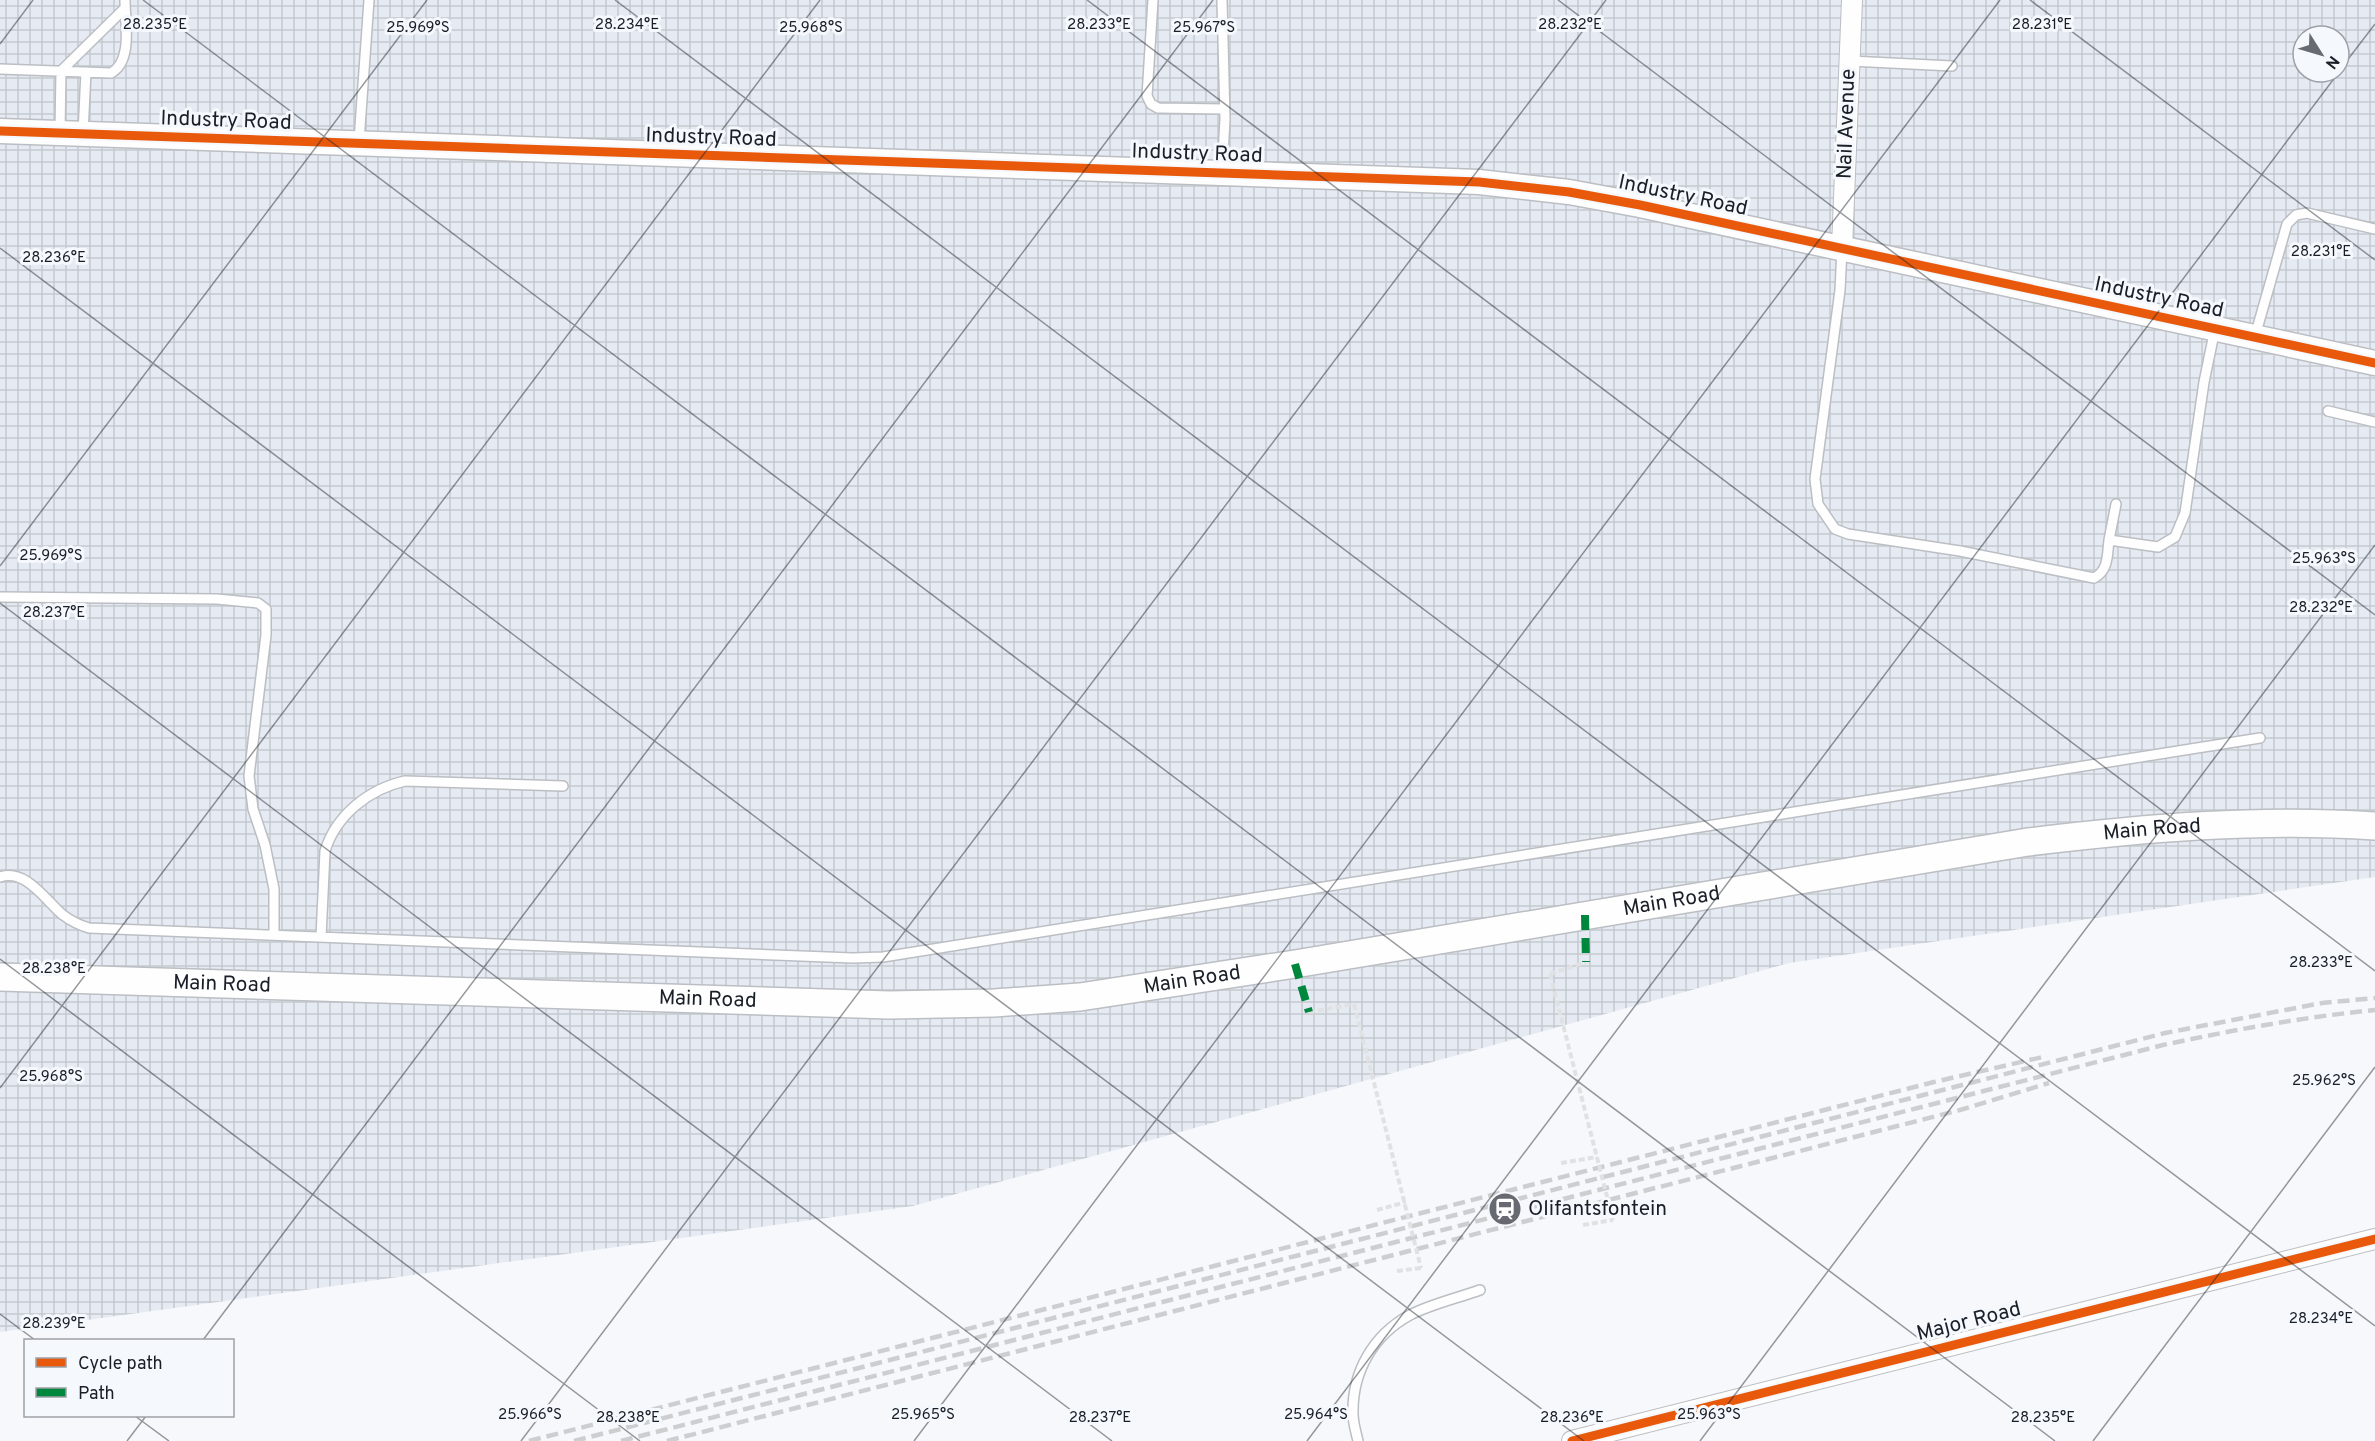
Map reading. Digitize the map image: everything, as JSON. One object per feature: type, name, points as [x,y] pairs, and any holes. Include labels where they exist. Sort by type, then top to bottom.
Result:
[{"type":"main road","name":"Main Road","points":[[0,977],[889,1005],[1034,1001],[1080,997],[1294,964],[2028,842],[2126,831],[2229,824],[2279,822],[2375,826]]},
{"type":"street","name":"Nail Avenue","points":[[1842,248],[1852,0]]},
{"type":"street","name":"Industry Road","points":[[0,131],[1479,182],[1537,188],[1630,203],[2375,363]]},
{"type":"street","name":"Major Road","points":[[1572,1441],[2375,1239]]},
{"type":"lane","points":[[358,144],[369,0]]},
{"type":"lane","points":[[1153,0],[1147,96],[1151,104],[1158,108],[1224,109]]},
{"type":"lane","points":[[1222,0],[1224,109],[1222,173]]},
{"type":"lane","points":[[61,71],[125,4]]},
{"type":"lane","points":[[0,69],[111,73],[119,69],[125,53],[125,4]]},
{"type":"lane","points":[[1850,61],[1952,66]]},
{"type":"lane","points":[[61,71],[72,134]]},
{"type":"lane","points":[[72,134],[86,72]]},
{"type":"lane","points":[[2255,337],[2287,224],[2296,215],[2307,213],[2375,229]]},
{"type":"lane","points":[[1842,248],[1840,290],[1815,479],[1818,504],[1835,529],[1848,534],[1960,551],[2094,578],[2105,568],[2116,504]]},
{"type":"lane","points":[[2109,540],[2158,547],[2175,537],[2185,513],[2204,382],[2215,329]]},
{"type":"lane","points":[[2328,411],[2375,422]]},
{"type":"lane","points":[[0,597],[217,599],[258,603],[266,609],[266,635],[249,776],[253,809],[265,845],[274,889],[274,935]]},
{"type":"lane","points":[[0,877],[5,875],[21,879],[35,888],[70,920],[89,928],[853,958],[883,957],[2260,738]]},
{"type":"lane","points":[[321,937],[325,852],[328,840],[333,830],[349,811],[375,792],[393,783],[405,781],[563,786]]},
{"type":"lane","points":[[1358,1441],[1352,1415],[1356,1382],[1369,1350],[1410,1315],[1480,1290]]},
{"type":"path","points":[[1583,1225],[1613,1220],[1550,974],[1586,962]]},
{"type":"path","points":[[1309,1012],[1354,1004],[1421,1268],[1397,1271]]},
{"type":"path","points":[[1561,1163],[1597,1156]]},
{"type":"path","points":[[1377,1210],[1406,1202]]},
{"type":"shaded area","points":[[0,0],[2375,0],[2375,877],[1789,963],[913,1206],[0,1332]]},
{"type":"railway","points":[[574,1441],[2165,1033],[2322,1003],[2375,998]]},
{"type":"railway","points":[[621,1441],[2163,1045],[2268,1024],[2375,1010]]},
{"type":"railway","points":[[529,1441],[1934,1082],[2047,1056]]},
{"type":"railway","points":[[667,1441],[1960,1110],[2049,1083]]},
{"type":"marked path","points":[[1585,915],[1586,962]]},
{"type":"marked path","points":[[1295,964],[1309,1012]]},
{"type":"cycle path","points":[[0,131],[1479,182],[1569,192],[1640,205],[2375,363]]},
{"type":"cycle path","points":[[1572,1441],[2375,1239]]},
{"type":"place","name":"Olifantsfontein","points":[[1505,1209]]}]
